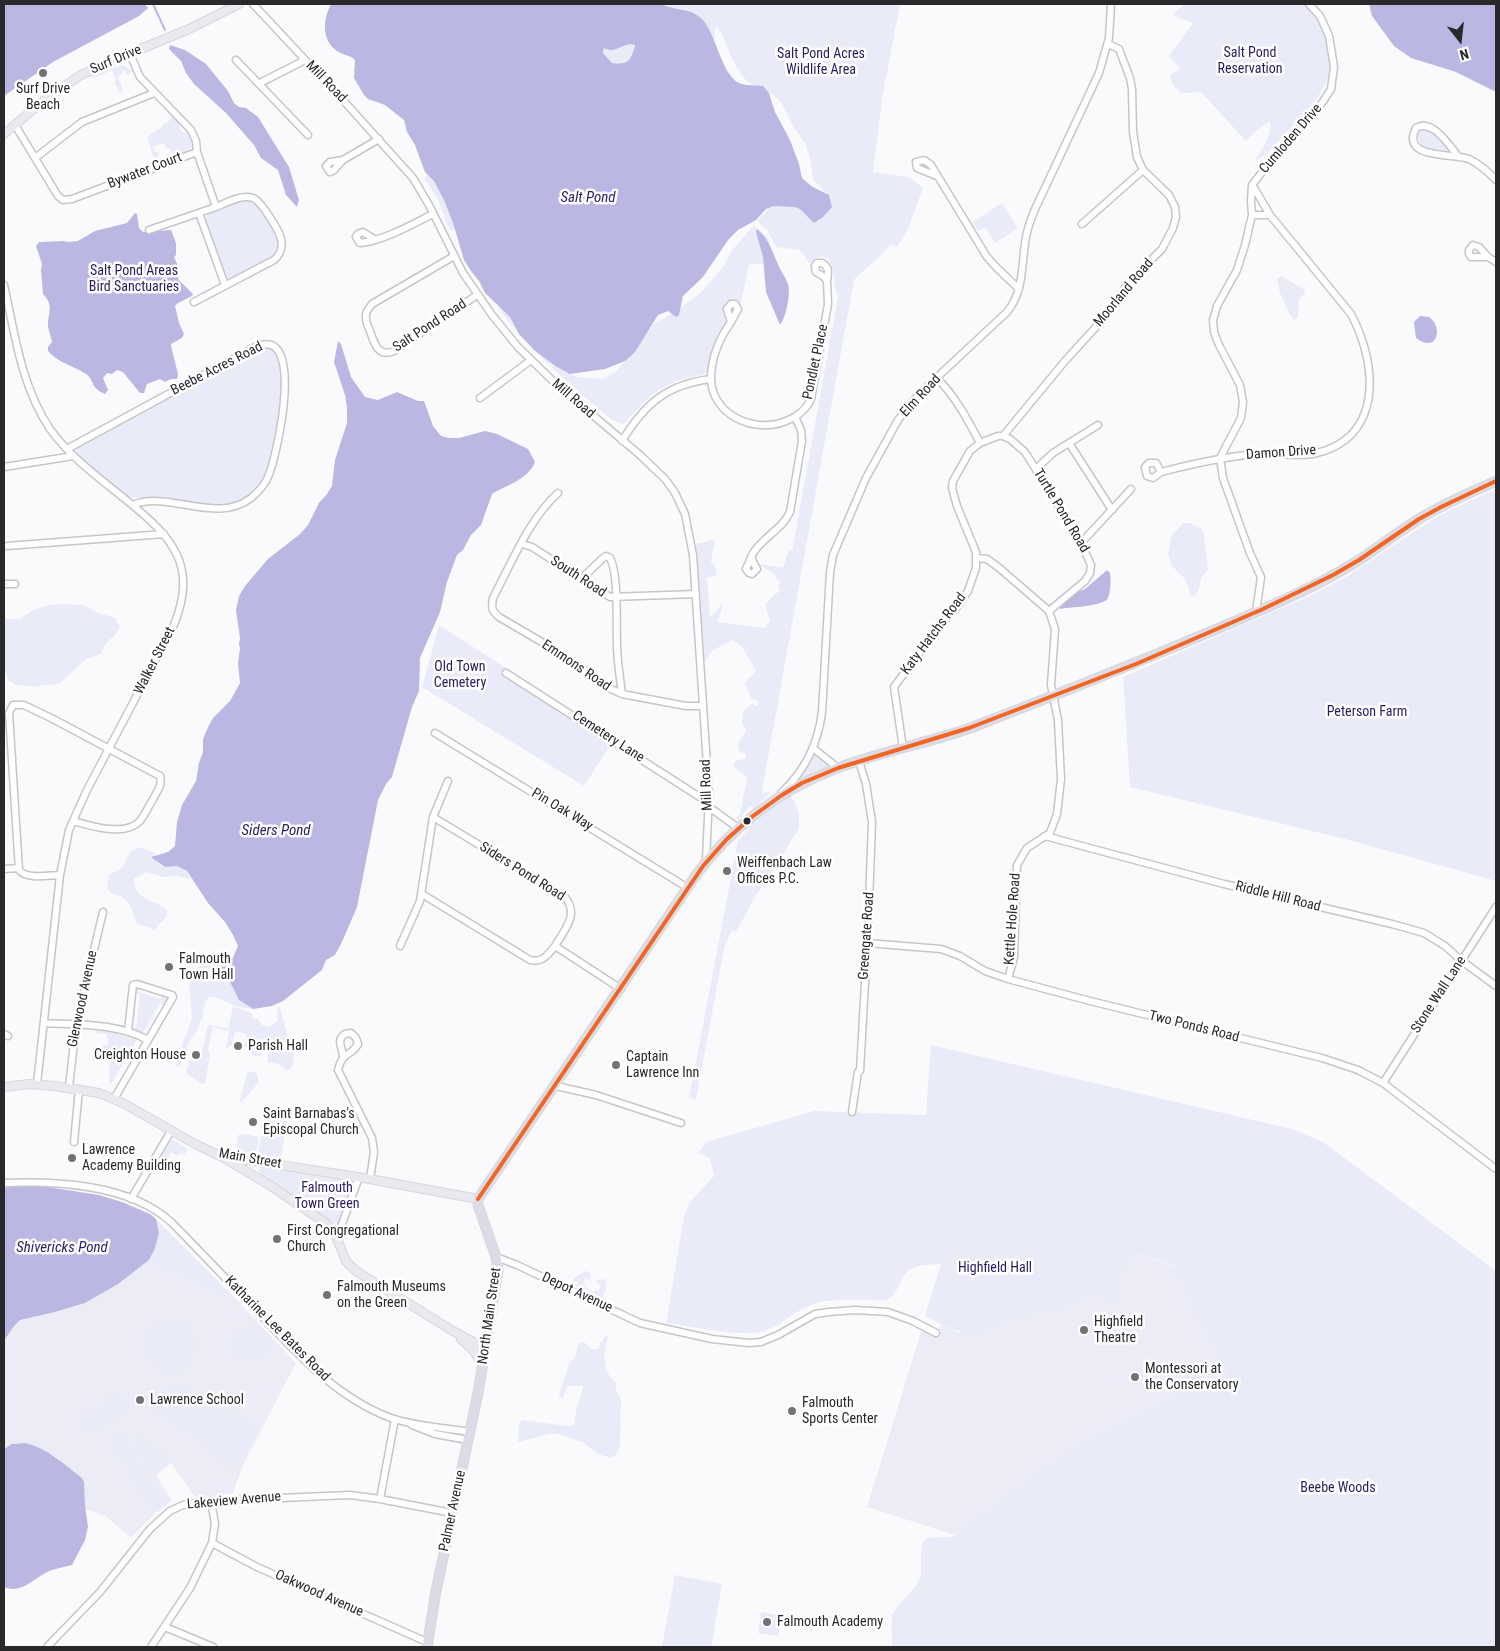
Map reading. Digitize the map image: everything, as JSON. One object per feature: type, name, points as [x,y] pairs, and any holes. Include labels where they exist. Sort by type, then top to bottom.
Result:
[{"type":"highway","points":[[478,1199],[706,862],[738,828],[769,804],[802,783],[838,768],[969,728],[1136,664],[1256,612],[1333,575],[1359,560],[1419,519],[1496,481]]},
{"type":"highway","name":"North Main Street","points":[[478,1199],[478,1205],[496,1257],[498,1271],[481,1376]]},
{"type":"highway","name":"Palmer Avenue","points":[[427,1645],[434,1598],[481,1376]]},
{"type":"main road","name":"Surf Drive","points":[[4,134],[52,94],[79,76],[188,30],[239,4]]},
{"type":"main road","name":"Main Street","points":[[4,1087],[37,1084],[69,1087],[99,1094],[114,1099],[220,1156],[359,1177],[478,1199]]},
{"type":"main road","points":[[220,1156],[261,1180],[327,1224],[337,1238],[346,1261],[356,1271],[453,1331],[486,1349]]},
{"type":"main road","points":[[248,1160],[261,1180]]},
{"type":"main road","points":[[453,1331],[473,1350],[483,1365]]},
{"type":"street","name":"Mill Road","points":[[252,4],[379,139],[413,178],[477,295],[501,327],[556,385],[662,475],[671,486],[681,506],[693,548],[709,805],[706,862]]},
{"type":"street","name":"Elm Road","points":[[769,804],[797,776],[814,748],[822,712],[830,572],[834,555],[866,478],[888,436],[908,406],[1007,312],[1014,302],[1019,289],[1026,235],[1030,222],[1092,90],[1108,44],[1111,4]]},
{"type":"street","name":"Cumloden Drive","points":[[1220,458],[1241,418],[1243,402],[1240,384],[1219,346],[1214,332],[1213,320],[1217,306],[1237,270],[1246,244],[1252,215],[1252,185],[1277,153],[1322,103],[1330,89],[1334,67],[1329,36],[1320,16],[1309,4]]},
{"type":"street","name":"Moorland Road","points":[[1003,436],[1104,316],[1129,282],[1162,249],[1173,228],[1176,217],[1175,207],[1169,195],[1143,170],[1137,157],[1130,78],[1119,49],[1108,44]]},
{"type":"street","name":"Bywater Court","points":[[15,125],[58,196],[65,200],[197,152],[195,138],[189,127],[139,76],[130,54]]},
{"type":"street","points":[[236,60],[308,135]]},
{"type":"street","points":[[260,83],[305,60]]},
{"type":"street","points":[[35,158],[82,122],[154,93]]},
{"type":"street","points":[[1458,156],[1430,126],[1422,125],[1416,128],[1414,139],[1417,148],[1421,151],[1433,155],[1458,156],[1480,165],[1496,180]]},
{"type":"street","points":[[343,160],[379,139]]},
{"type":"street","points":[[197,152],[216,207]]},
{"type":"street","points":[[1082,224],[1143,170]]},
{"type":"street","points":[[937,176],[988,257],[1019,289]]},
{"type":"street","name":"Damon Drive","points":[[1161,472],[1220,458],[1257,454],[1282,456],[1312,454],[1328,449],[1347,439],[1365,414],[1370,393],[1369,363],[1361,333],[1351,314],[1270,215],[1252,185]]},
{"type":"street","points":[[149,230],[243,198],[255,198],[267,213],[282,242],[280,252],[274,260],[194,302]]},
{"type":"street","points":[[199,213],[226,285]]},
{"type":"street","points":[[374,239],[434,214]]},
{"type":"street","points":[[1252,215],[1270,215]]},
{"type":"street","name":"Salt Pond Road","points":[[454,256],[372,304],[366,312],[366,319],[375,346],[382,352],[388,353],[477,295]]},
{"type":"street","points":[[1488,257],[1496,262]]},
{"type":"street","name":"Pondlet Place","points":[[731,322],[717,348],[712,379],[715,394],[727,411],[741,421],[751,425],[767,427],[782,423],[795,417],[806,408],[811,399],[828,304],[827,281]]},
{"type":"street","name":"Walker Street","points":[[4,285],[27,384],[42,416],[57,438],[73,456],[150,519],[164,534],[172,546],[180,568],[182,590],[180,607],[169,635],[108,749],[73,821],[65,846],[60,875],[37,1084]]},
{"type":"street","name":"Beebe Acres Road","points":[[67,449],[255,346],[268,343],[276,347],[282,355],[285,368],[284,408],[275,456],[268,478],[258,492],[238,505],[224,508],[147,501],[133,505]]},
{"type":"street","points":[[480,398],[531,360]]},
{"type":"street","points":[[937,378],[945,386],[980,443]]},
{"type":"street","points":[[622,441],[639,416],[660,396],[685,384],[712,379]]},
{"type":"street","points":[[752,555],[756,548],[783,523],[790,512],[802,441],[795,417]]},
{"type":"street","points":[[1036,470],[1053,453],[1098,425]]},
{"type":"street","points":[[1003,436],[980,443],[970,451],[953,481],[952,488],[977,558],[987,560],[998,567],[1049,612]]},
{"type":"street","name":"Turtle Pond Road","points":[[1003,436],[1010,439],[1025,452],[1082,543],[1091,565],[1090,573],[1085,581],[1049,612]]},
{"type":"street","points":[[1069,443],[1112,510]]},
{"type":"street","points":[[4,467],[73,456]]},
{"type":"street","points":[[1220,458],[1223,478],[1250,553],[1261,577],[1256,612]]},
{"type":"street","points":[[1082,543],[1131,489]]},
{"type":"street","points":[[522,544],[546,504],[558,493]]},
{"type":"street","points":[[7,546],[164,534]]},
{"type":"street","name":"South Road","points":[[522,544],[532,547],[610,597],[696,594]]},
{"type":"street","name":"Emmons Road","points":[[522,544],[493,598],[493,612],[558,651],[610,689],[622,694],[686,706],[703,706]]},
{"type":"street","points":[[581,579],[602,558],[608,557],[613,567],[617,646],[622,694]]},
{"type":"street","name":"Katy Hatchs Road","points":[[903,748],[894,687],[968,591],[976,568],[977,558]]},
{"type":"street","points":[[4,584],[15,584]]},
{"type":"street","name":"Kettle Hole Road","points":[[1008,979],[1014,957],[1017,865],[1020,856],[1027,848],[1045,836],[1053,826],[1057,814],[1061,778],[1058,720],[1052,696],[1051,676],[1055,629],[1049,612]]},
{"type":"street","name":"Cemetery Lane","points":[[506,673],[709,805],[738,828]]},
{"type":"street","points":[[60,875],[26,876],[21,873],[19,868],[8,713],[10,708],[16,704],[24,705],[53,719],[158,774],[161,779],[161,784],[142,818],[132,826],[124,829],[112,829],[73,821]]},
{"type":"street","name":"Pin Oak Way","points":[[435,733],[688,888]]},
{"type":"street","points":[[814,748],[838,768]]},
{"type":"street","name":"Greengate Road","points":[[852,1112],[858,1072],[860,1070],[872,822],[866,784],[859,761]]},
{"type":"street","points":[[400,946],[420,901],[433,817],[448,781]]},
{"type":"street","name":"Siders Pond Road","points":[[422,894],[530,960],[537,962],[543,959],[555,946],[570,920],[571,905],[564,896],[433,817]]},
{"type":"street","name":"Riddle Hill Road","points":[[1045,836],[1224,884],[1424,933],[1445,946],[1496,986]]},
{"type":"street","points":[[4,869],[19,868]]},
{"type":"street","name":"Stone Wall Lane","points":[[1383,1083],[1496,907]]},
{"type":"street","name":"Glenwood Avenue","points":[[69,1087],[76,1025],[103,912]]},
{"type":"street","name":"Two Ponds Road","points":[[867,943],[941,949],[1008,979],[1322,1058],[1358,1070],[1383,1083],[1496,1169]]},
{"type":"street","points":[[555,946],[620,989]]},
{"type":"street","points":[[114,1099],[173,997],[172,995],[138,984],[133,985],[128,1031]]},
{"type":"street","points":[[44,1023],[128,1031],[148,1040]]},
{"type":"street","points":[[343,1056],[338,1072],[372,1138],[374,1152],[370,1179]]},
{"type":"street","points":[[556,1086],[596,1095],[681,1123]]},
{"type":"street","points":[[74,1142],[79,1089]]},
{"type":"street","points":[[131,1198],[171,1131]]},
{"type":"street","points":[[337,1238],[359,1177]]},
{"type":"street","name":"Katharine Lee Bates Road","points":[[4,1183],[36,1182],[69,1185],[105,1191],[131,1198],[171,1222],[311,1368],[338,1389],[374,1410],[397,1420],[469,1436]]},
{"type":"street","name":"Depot Avenue","points":[[496,1257],[517,1265],[635,1321],[658,1328],[712,1339],[765,1341],[815,1314],[855,1310],[888,1312],[936,1332]]},
{"type":"street","points":[[380,1499],[397,1420]]},
{"type":"street","name":"Lakeview Avenue","points":[[47,1647],[95,1598],[133,1548],[157,1522],[176,1508],[195,1502],[350,1495],[452,1513]]},
{"type":"street","points":[[151,1647],[190,1588],[212,1543],[215,1524],[211,1501]]},
{"type":"street","name":"Oakwood Avenue","points":[[212,1543],[257,1567],[427,1645]]},
{"type":"street","points":[[165,1627],[213,1647]]},
{"type":"shaded area","points":[[1126,1251],[1177,1266],[1228,1374],[1091,1438],[961,1537],[867,1507],[922,1329],[935,1335],[941,1325],[959,1332],[989,1328],[1035,1309],[1056,1313],[1081,1299],[1100,1293],[1110,1299],[1110,1304]]},
{"type":"shaded area","name":"Lawrence School","points":[[149,1260],[236,1299],[296,1363],[244,1463],[233,1493],[196,1498],[171,1463],[156,1475],[172,1501],[156,1512],[131,1538],[106,1516],[85,1509],[84,1482],[82,1478],[56,1457],[33,1445],[16,1443],[4,1449],[4,1341],[20,1320],[85,1303],[118,1284]]},
{"type":"green space","name":"Salt Pond Acres Wildlife Area","points":[[662,4],[900,4],[882,99],[873,172],[909,177],[923,188],[908,229],[897,247],[890,244],[854,280],[762,791],[762,793],[769,792],[770,794],[753,808],[751,806],[738,820],[736,818],[740,814],[747,777],[734,767],[734,763],[737,760],[746,759],[746,754],[739,751],[738,744],[746,731],[742,722],[743,711],[752,704],[758,706],[759,701],[751,698],[745,683],[756,671],[742,647],[733,640],[713,650],[704,662],[695,546],[698,543],[714,539],[715,541],[711,562],[715,567],[717,575],[707,578],[710,618],[722,604],[717,622],[765,628],[770,620],[765,605],[780,591],[778,585],[780,583],[773,573],[759,565],[783,568],[789,549],[792,552],[838,296],[833,268],[829,259],[818,257],[812,267],[800,250],[776,247],[767,230],[757,221],[771,207],[780,202],[830,197],[813,179],[810,158],[805,143],[794,128],[781,102],[772,94],[749,83],[743,77],[731,57],[723,36],[716,26],[714,40],[707,26],[692,12]]},
{"type":"green space","name":"Salt Pond Reservation","points":[[1184,4],[1308,4],[1323,29],[1327,40],[1332,72],[1310,107],[1265,156],[1255,160],[1270,132],[1270,121],[1246,141],[1201,92],[1181,93],[1172,83],[1170,75],[1180,69],[1169,56],[1193,23],[1173,15]]},
{"type":"green space","points":[[633,44],[635,47],[632,56],[625,63],[612,63],[603,53],[604,48],[613,50]]},
{"type":"green space","points":[[123,65],[134,70],[128,75],[124,70],[118,76],[123,91],[120,92],[114,82],[116,81],[112,70],[94,78],[91,76],[108,67],[111,66],[110,69]]},
{"type":"green space","points":[[173,116],[180,121],[179,127],[182,132],[190,133],[193,146],[185,153],[174,158],[170,148],[166,149],[164,143],[153,147],[155,152],[159,154],[156,165],[147,137],[163,127],[162,125],[167,123]]},
{"type":"green space","points":[[1420,129],[1429,129],[1451,152],[1434,152],[1421,147],[1417,135]]},
{"type":"green space","points":[[431,173],[459,227],[450,231],[437,198],[424,178]]},
{"type":"green space","points":[[251,200],[258,204],[278,236],[280,244],[275,257],[229,280],[223,273],[205,221],[207,216],[216,209]]},
{"type":"green space","points":[[1002,203],[1018,228],[995,243],[985,227],[978,231],[973,222]]},
{"type":"green space","points":[[754,225],[768,238],[773,264],[749,264],[741,303],[732,300],[727,303],[728,319],[716,340],[708,372],[677,381],[662,388],[642,404],[625,423],[621,424],[611,419],[566,380],[537,353],[498,308],[506,303],[534,347],[551,365],[578,377],[602,379],[616,372],[654,324],[678,310],[699,294],[721,270],[733,249]]},
{"type":"green space","points":[[1281,276],[1305,290],[1304,295],[1299,298],[1298,317],[1295,320],[1292,319],[1280,293],[1277,279]]},
{"type":"green space","points":[[268,346],[278,354],[282,376],[281,402],[274,449],[266,475],[261,484],[247,498],[233,505],[215,506],[128,497],[105,480],[76,454],[76,449],[80,445],[257,348]]},
{"type":"green space","name":"Peterson Farm","points":[[1496,489],[1496,881],[1345,839],[1130,787],[1123,677],[1314,594],[1349,575],[1442,514]]},
{"type":"green space","points":[[1183,523],[1189,523],[1202,529],[1204,535],[1208,570],[1201,578],[1199,589],[1194,597],[1191,595],[1185,579],[1172,566],[1168,554],[1171,537]]},
{"type":"green space","points":[[63,604],[84,605],[98,613],[116,618],[120,626],[116,634],[106,643],[101,654],[86,659],[59,684],[37,687],[18,686],[9,681],[4,670],[4,619],[21,619],[40,607]]},
{"type":"green space","name":"Old Town Cemetery","points":[[439,625],[615,738],[584,786],[422,687]]},
{"type":"green space","points":[[813,754],[817,754],[830,766],[799,780]]},
{"type":"green space","points":[[790,796],[795,802],[799,814],[799,828],[755,897],[736,932],[733,930],[731,932],[724,949],[696,1099],[689,1098],[738,841],[748,830],[748,827]]},
{"type":"green space","points":[[139,847],[157,854],[154,855],[163,866],[181,868],[191,879],[177,876],[164,877],[146,872],[134,879],[137,891],[141,895],[167,910],[167,916],[154,930],[136,923],[127,901],[111,893],[107,888],[109,875],[122,868],[130,852]]},
{"type":"green space","points":[[218,960],[230,964],[229,966],[217,967],[217,969],[230,982],[239,1000],[253,1009],[238,1007],[215,997],[209,997],[205,1002],[203,1017],[198,1029],[189,1042],[179,1067],[175,1065],[192,1018],[189,986],[192,977],[198,967]]},
{"type":"green space","points":[[139,987],[141,988],[139,992],[160,999],[164,996],[167,998],[165,1005],[160,1003],[143,1033],[146,1036],[131,1029],[136,1027],[140,995],[136,991]]},
{"type":"green space","points":[[279,1005],[294,1058],[290,1069],[286,1070],[279,1064],[267,1062],[270,1043],[263,1043],[261,1057],[251,1055],[252,1051],[246,1050],[247,1047],[244,1047],[247,1034],[235,1031],[232,1046],[229,1046],[228,1049],[226,1048],[229,1031],[213,1027],[208,1050],[210,1054],[205,1084],[200,1083],[186,1073],[190,1056],[190,1060],[195,1062],[197,1057],[201,1058],[208,1025],[228,1028],[233,1007],[235,1007],[252,1013],[253,1019],[258,1019],[262,1025],[269,1027],[277,1021]]},
{"type":"green space","points":[[95,1030],[116,1032],[137,1040],[111,1084],[109,1081],[110,1052],[95,1050],[95,1047],[102,1048],[102,1045],[108,1045],[107,1034],[95,1033]]},
{"type":"green space","name":"Beebe Woods","points":[[931,1045],[1292,1129],[1323,1142],[1496,1271],[1496,1647],[892,1647],[892,1616],[919,1580],[921,1575],[921,1552],[924,1541],[934,1537],[954,1536],[971,1528],[1091,1438],[1228,1374],[1176,1265],[1126,1251],[1111,1306],[1110,1299],[1099,1293],[1081,1299],[1056,1313],[1042,1310],[1027,1311],[1025,1317],[1017,1320],[1013,1317],[978,1331],[960,1331],[925,1316],[941,1264],[911,1269],[905,1274],[896,1292],[886,1300],[839,1300],[813,1304],[771,1328],[755,1333],[702,1329],[666,1323],[684,1216],[690,1202],[714,1176],[710,1158],[698,1153],[706,1142],[814,1111],[926,1115]]},
{"type":"green space","points":[[252,1071],[257,1074],[259,1082],[241,1103],[247,1073]]},
{"type":"green space","points":[[266,1106],[289,1111],[281,1159],[258,1155]]},
{"type":"green space","points":[[245,1134],[259,1137],[256,1154],[236,1151],[238,1135]]},
{"type":"green space","points":[[172,1139],[188,1149],[184,1155],[181,1153],[178,1156],[171,1152],[161,1171],[154,1167]]},
{"type":"green space","name":"Falmouth Town Green","points":[[267,1166],[351,1180],[353,1183],[340,1223],[335,1224],[263,1177],[258,1170]]},
{"type":"green space","points":[[156,1219],[236,1299],[149,1260],[156,1240]]},
{"type":"green space","points":[[585,1271],[591,1275],[590,1280],[586,1278],[583,1284],[586,1286],[585,1288],[594,1292],[596,1290],[599,1291],[601,1285],[596,1282],[597,1280],[604,1279],[606,1281],[606,1290],[602,1298],[576,1287],[578,1282],[574,1281],[574,1286],[571,1285],[574,1278]]},
{"type":"green space","points":[[171,1322],[181,1325],[189,1331],[193,1345],[191,1353],[181,1369],[171,1372],[149,1355],[148,1343],[149,1337],[155,1329]]},
{"type":"green space","points":[[253,1327],[268,1343],[264,1353],[252,1358],[238,1352],[236,1344],[241,1332]]},
{"type":"green space","points":[[607,1334],[605,1350],[606,1367],[611,1378],[616,1382],[616,1389],[621,1400],[620,1443],[617,1453],[611,1458],[598,1454],[582,1442],[559,1434],[549,1434],[518,1442],[519,1424],[522,1420],[567,1426],[574,1425],[583,1388],[582,1386],[568,1386],[562,1400],[559,1394],[570,1362],[575,1358],[578,1344],[584,1342],[591,1349],[597,1349]]},
{"type":"green space","points":[[176,1384],[227,1417],[210,1442],[159,1409]]},
{"type":"green space","points":[[112,1398],[117,1399],[121,1405],[119,1414],[93,1429],[84,1426],[82,1417],[85,1415],[89,1418],[111,1405],[110,1401]]},
{"type":"green space","points":[[233,1413],[258,1430],[234,1466],[209,1449]]},
{"type":"green space","points":[[116,1432],[162,1506],[162,1509],[158,1512],[112,1438],[112,1433]]},
{"type":"green space","points":[[137,1438],[142,1439],[147,1446],[171,1463],[155,1474],[137,1443]]},
{"type":"green space","points":[[675,1575],[722,1584],[711,1647],[662,1647]]},
{"type":"green space","points":[[761,1612],[777,1615],[781,1621],[778,1636],[758,1633]]},
{"type":"water","points":[[4,4],[145,4],[148,8],[139,16],[53,62],[4,96]]},
{"type":"water","name":"Salt Pond","points":[[331,4],[662,4],[693,13],[702,19],[712,34],[723,63],[733,78],[742,84],[763,86],[769,93],[775,112],[790,140],[802,178],[811,186],[829,195],[832,207],[814,223],[800,209],[795,207],[774,206],[766,209],[756,220],[738,230],[728,240],[703,277],[683,296],[679,315],[676,317],[668,311],[658,315],[635,352],[625,361],[605,369],[570,374],[555,366],[534,350],[519,334],[510,317],[485,293],[464,260],[444,200],[434,181],[425,172],[415,145],[407,132],[404,120],[385,105],[368,99],[364,95],[354,78],[355,60],[337,51],[328,41],[325,23]],"holes":[[[631,44],[635,45],[630,59],[625,63],[612,63],[603,53],[604,48],[611,50]]]},
{"type":"water","points":[[1369,4],[1496,4],[1496,92],[1456,72],[1411,58],[1394,46],[1372,16]]},
{"type":"water","points":[[170,45],[185,50],[206,64],[228,91],[234,103],[239,107],[246,108],[258,117],[289,167],[299,200],[297,207],[286,195],[278,170],[261,158],[254,145],[226,113],[194,84],[186,73],[181,61],[169,49]]},
{"type":"water","name":"Salt Pond Areas Bird Sanctuaries","points":[[135,213],[137,214],[139,228],[143,232],[171,230],[176,243],[176,255],[174,257],[179,268],[178,279],[193,294],[175,306],[184,334],[182,338],[171,344],[178,374],[177,379],[165,382],[160,379],[147,384],[144,393],[140,393],[123,372],[117,370],[112,374],[107,373],[103,378],[108,390],[105,394],[95,387],[86,374],[61,361],[48,351],[48,347],[52,342],[48,324],[50,307],[48,300],[43,294],[42,264],[36,246],[39,242],[78,241],[95,231],[127,223]]},
{"type":"water","points":[[757,229],[767,240],[788,284],[787,305],[780,325],[766,292],[763,257],[756,232]]},
{"type":"water","points":[[1420,316],[1429,317],[1436,327],[1436,338],[1429,343],[1416,338],[1414,322]]},
{"type":"water","name":"Siders Pond","points":[[338,341],[341,344],[351,377],[365,397],[378,400],[397,392],[418,401],[424,401],[433,426],[441,436],[459,438],[485,431],[497,434],[528,449],[535,462],[522,478],[492,494],[481,525],[471,535],[463,550],[457,555],[447,582],[440,612],[420,658],[419,691],[412,707],[392,777],[378,800],[357,907],[342,942],[335,955],[326,960],[322,970],[283,1001],[272,1006],[253,1009],[239,1000],[230,982],[217,969],[217,967],[229,966],[238,946],[225,922],[208,903],[187,871],[177,866],[165,867],[151,857],[168,852],[175,846],[177,822],[182,805],[196,781],[203,752],[203,739],[213,718],[230,701],[240,683],[238,663],[240,638],[236,610],[239,596],[268,559],[300,534],[308,525],[319,503],[332,486],[335,460],[347,423],[345,395],[334,362]]},
{"type":"water","points":[[1107,570],[1110,573],[1111,584],[1107,600],[1090,606],[1060,609],[1059,606],[1075,593],[1085,589]]},
{"type":"water","name":"Shivericks Pond","points":[[16,1186],[67,1190],[99,1195],[122,1202],[150,1214],[156,1219],[159,1233],[149,1260],[118,1284],[85,1303],[20,1320],[4,1341],[4,1188]]},
{"type":"water","points":[[25,1443],[48,1453],[82,1478],[88,1527],[85,1540],[72,1565],[52,1570],[23,1587],[11,1589],[4,1587],[4,1449],[12,1444]]},
{"type":"waterway","points":[[153,4],[165,30]]},
{"type":"transit line","points":[[478,1199],[703,866],[727,839],[753,816],[782,795],[802,783],[838,768],[969,728],[1136,664],[1263,609],[1333,575],[1359,560],[1419,519],[1496,481]]},
{"type":"place","name":"Surf Drive Beach","points":[[43,73]]},
{"type":"place","name":"Weiffenbach Law Offices P.C.","points":[[727,871]]},
{"type":"place","name":"Falmouth Town Hall","points":[[169,967]]},
{"type":"place","name":"Parish Hall","points":[[238,1046]]},
{"type":"place","name":"Creighton House","points":[[196,1055]]},
{"type":"place","name":"Captain Lawrence Inn","points":[[616,1065]]},
{"type":"place","name":"Saint Barnabas's Episcopal Church","points":[[253,1122]]},
{"type":"place","name":"Lawrence Academy Building","points":[[72,1158]]},
{"type":"place","name":"First Congregational Church","points":[[277,1239]]},
{"type":"place","name":"Falmouth Museums on the Green","points":[[327,1295]]},
{"type":"place","name":"Highfield Theatre","points":[[1084,1330]]},
{"type":"place","name":"Montessori at the Conservatory","points":[[1135,1377]]},
{"type":"place","name":"Lawrence School","points":[[140,1400]]},
{"type":"place","name":"Falmouth Sports Center","points":[[792,1411]]},
{"type":"place","name":"Falmouth Academy","points":[[767,1622]]},
{"type":"park label","name":"Highfield Hall","points":[[995,1268]]}]
